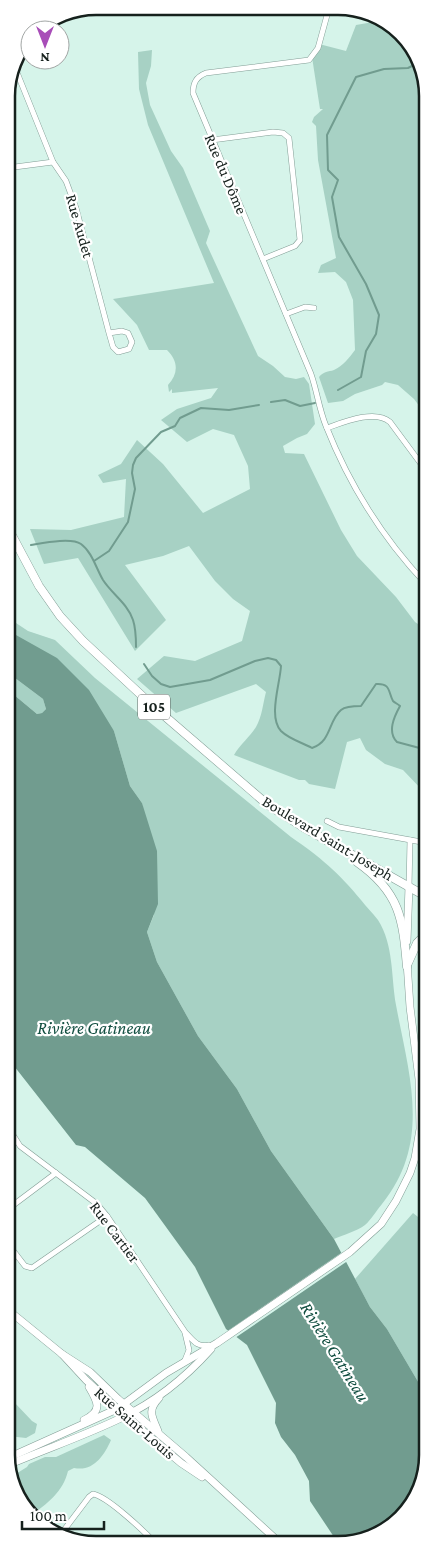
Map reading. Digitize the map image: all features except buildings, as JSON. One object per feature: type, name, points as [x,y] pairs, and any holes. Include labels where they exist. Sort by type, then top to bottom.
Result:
[{"type":"main road","name":"Boulevard Saint-Joseph","points":[[15,542],[44,594],[60,616],[83,641],[153,706],[268,805],[409,887]]},
{"type":"main road","points":[[303,827],[364,867],[390,896],[397,908],[402,924],[419,1090]]},
{"type":"main road","points":[[407,968],[409,887]]},
{"type":"main road","name":"105","points":[[409,887],[419,893]]},
{"type":"main road","points":[[407,968],[416,943],[419,940]]},
{"type":"main road","points":[[17,1454],[117,1409],[183,1362],[217,1343],[350,1252],[381,1224],[396,1201],[410,1173],[418,1142],[419,1121]]},
{"type":"main road","name":"Rue Saint-Louis","points":[[15,1316],[62,1354],[90,1372],[133,1412],[159,1432],[272,1536]]},
{"type":"main road","points":[[159,1432],[151,1409],[157,1400],[203,1359],[217,1343]]},
{"type":"main road","name":"Rue Saint-Louis","points":[[62,1354],[86,1380],[125,1416],[181,1463],[214,1484]]},
{"type":"main road","points":[[17,1454],[90,1417],[96,1411],[97,1402],[86,1380]]},
{"type":"main road","points":[[16,1462],[125,1416],[172,1386]]},
{"type":"street","name":"Rue du Dôme","points":[[328,15],[318,48],[309,60],[206,74],[197,78],[194,85],[194,98],[317,390],[327,428],[371,514],[419,575]]},
{"type":"street","name":"Rue Audet","points":[[18,75],[53,162],[66,181],[75,203],[109,332],[115,350],[121,352],[129,349],[132,338],[128,333],[122,331],[109,332]]},
{"type":"street","points":[[212,140],[274,132],[283,133],[289,138],[300,240],[295,246],[263,259]]},
{"type":"street","points":[[15,167],[53,162]]},
{"type":"street","points":[[286,314],[305,307],[314,308]]},
{"type":"street","points":[[327,428],[346,421],[374,416],[383,417],[390,422],[419,462]]},
{"type":"street","points":[[327,821],[340,827],[419,842]]},
{"type":"street","points":[[409,887],[410,840]]},
{"type":"street","name":"Rue Cartier","points":[[15,1138],[20,1146],[97,1204],[185,1332],[200,1347],[217,1343]]},
{"type":"street","points":[[15,1204],[56,1173]]},
{"type":"street","points":[[15,1253],[25,1266],[32,1268],[107,1216]]},
{"type":"street","name":"Rue Cartier","points":[[183,1362],[188,1356],[189,1350],[185,1332]]},
{"type":"street","points":[[64,1529],[93,1494],[99,1495],[111,1504],[147,1536]]},
{"type":"shaded area","points":[[372,22],[395,39],[408,55],[415,70],[417,80],[419,96],[419,406],[398,385],[385,382],[343,401],[328,403],[319,377],[340,366],[355,350],[353,300],[346,282],[335,272],[318,273],[321,265],[336,258],[318,160],[316,126],[312,122],[314,117],[323,109],[320,109],[312,57],[319,44],[346,51],[356,25]]},
{"type":"shaded area","points":[[152,50],[151,66],[146,83],[150,105],[171,151],[183,168],[210,231],[206,243],[258,356],[285,377],[296,379],[304,377],[309,384],[315,424],[307,434],[283,446],[285,453],[304,454],[341,530],[357,556],[419,625],[419,787],[403,770],[385,764],[366,750],[360,738],[347,742],[335,789],[309,784],[305,780],[299,780],[234,755],[254,731],[260,719],[266,692],[256,684],[176,713],[137,679],[164,656],[195,661],[242,641],[250,611],[233,599],[215,581],[189,546],[163,556],[125,565],[166,620],[135,651],[78,558],[44,564],[30,529],[71,530],[124,517],[126,479],[103,483],[98,475],[121,464],[137,440],[163,464],[203,513],[250,489],[248,466],[234,435],[213,429],[187,442],[161,420],[177,409],[211,398],[218,388],[172,393],[172,389],[169,392],[168,385],[172,381],[176,367],[171,354],[167,350],[149,350],[137,325],[113,299],[214,283],[148,125],[139,89],[138,52]]},
{"type":"shaded area","points":[[15,622],[28,631],[55,640],[95,678],[291,837],[311,851],[344,881],[378,920],[387,940],[391,961],[396,1005],[410,1082],[413,1108],[412,1132],[407,1157],[397,1181],[382,1204],[362,1227],[334,1239],[271,1151],[237,1089],[198,1036],[157,962],[147,932],[154,915],[142,803],[130,786],[114,731],[15,635]]},
{"type":"shaded area","points":[[15,678],[43,699],[46,709],[42,713],[37,714],[15,696]]},
{"type":"shaded area","points":[[413,1213],[419,1218],[419,1383],[387,1329],[370,1307],[355,1279]]},
{"type":"shaded area","points":[[15,1403],[37,1424],[35,1433],[26,1438],[15,1437]]},
{"type":"shaded area","points":[[104,1435],[111,1440],[105,1452],[92,1465],[87,1468],[74,1468],[68,1471],[58,1491],[37,1510],[23,1491],[17,1473],[29,1464],[45,1457],[56,1457]]},
{"type":"water","name":"Rivière Gatineau","points":[[15,634],[57,658],[89,690],[114,731],[130,786],[142,803],[157,851],[158,904],[147,932],[157,962],[198,1036],[237,1089],[271,1151],[334,1239],[370,1307],[387,1329],[419,1383],[419,1460],[413,1486],[399,1508],[379,1525],[369,1530],[333,1536],[310,1501],[309,1481],[295,1455],[281,1437],[275,1423],[276,1403],[247,1345],[226,1329],[195,1267],[145,1198],[85,1147],[76,1145],[15,1067],[15,696],[37,714],[42,713],[46,709],[43,699],[15,678]]},
{"type":"pier","points":[[344,1251],[349,1260],[235,1338],[226,1332]]},
{"type":"waterway","points":[[338,390],[361,377],[366,351],[376,334],[379,315],[366,284],[339,237],[332,197],[338,180],[328,170],[327,135],[356,77],[384,69],[408,68],[413,66]]},
{"type":"waterway","points":[[271,402],[285,400],[300,406],[315,403]]},
{"type":"waterway","points":[[94,561],[109,551],[128,522],[135,489],[132,473],[133,465],[136,458],[161,432],[175,426],[180,418],[201,408],[229,410],[259,405]]},
{"type":"waterway","points":[[31,545],[71,541],[85,547],[103,580],[131,614],[135,627],[136,647]]},
{"type":"waterway","points":[[144,664],[152,676],[161,684],[170,687],[210,680],[255,661],[268,658],[276,660],[281,666],[275,709],[277,725],[288,736],[312,748],[327,736],[341,710],[348,707],[361,706],[376,684],[381,684],[387,687],[393,701],[400,706],[392,724],[394,738],[397,742],[419,748]]}]
